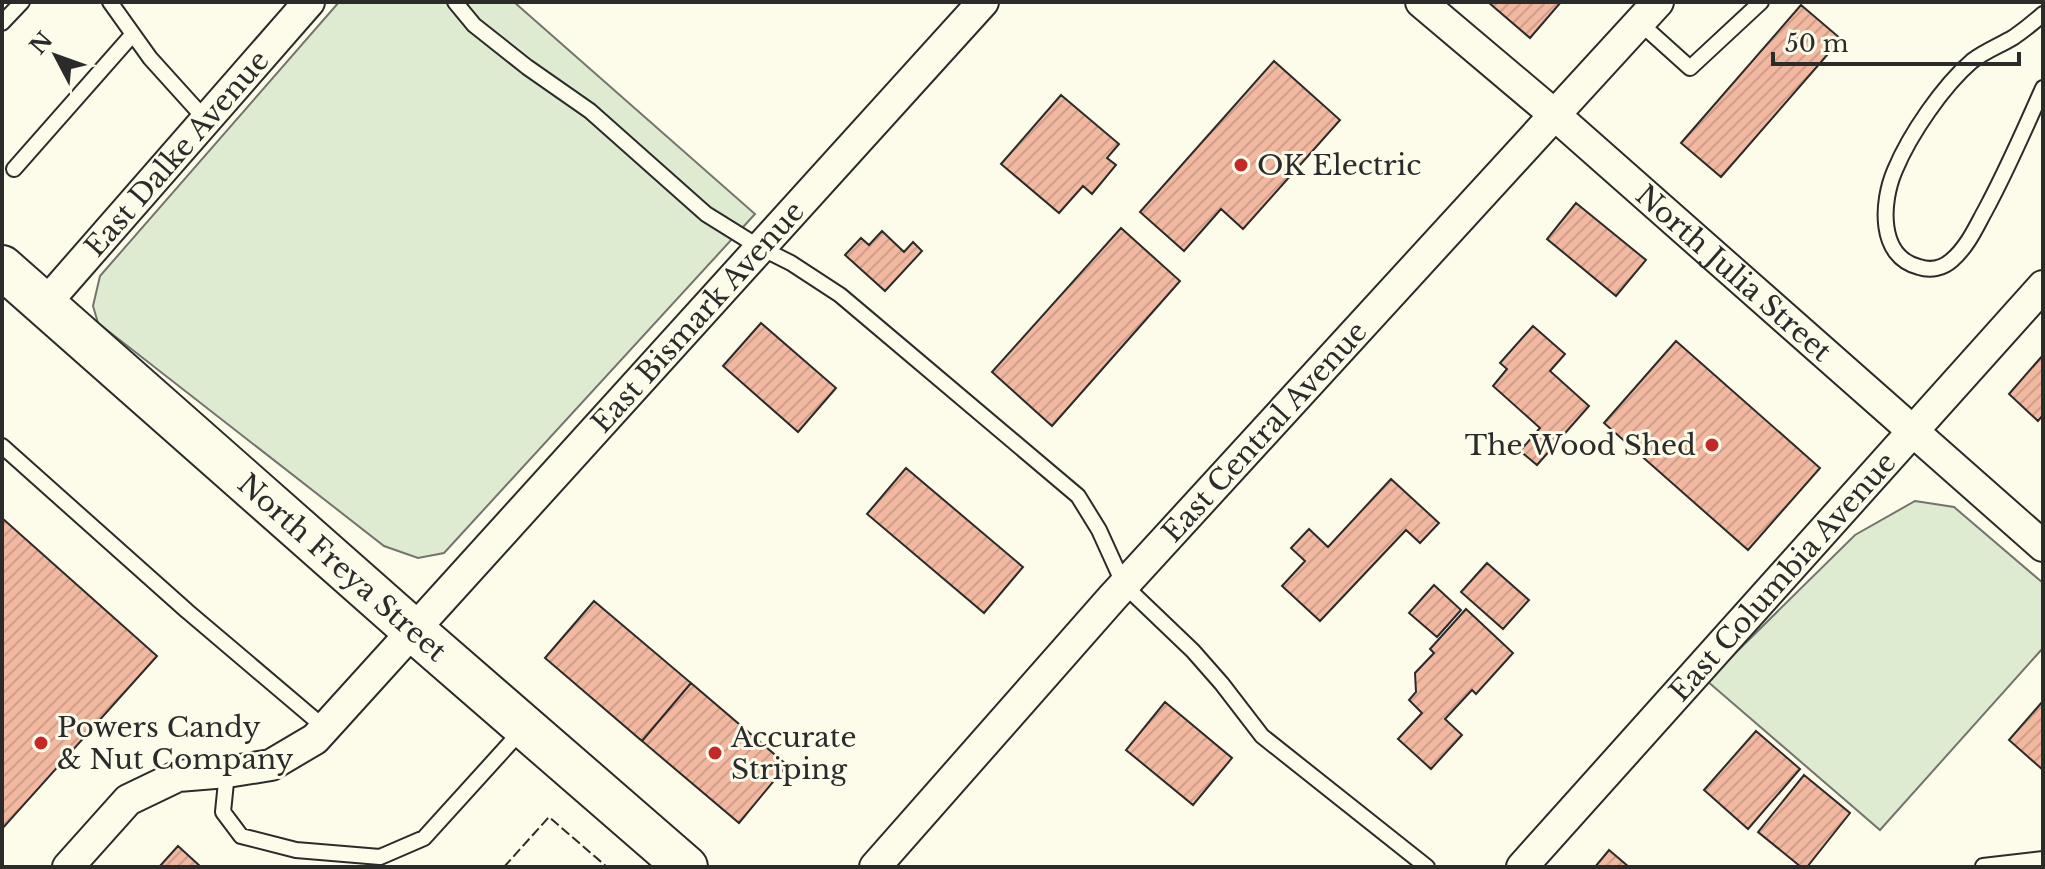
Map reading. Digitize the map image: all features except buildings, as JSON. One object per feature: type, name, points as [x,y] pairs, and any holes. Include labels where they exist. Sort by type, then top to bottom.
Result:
[{"type":"street","name":"East Dalke Avenue","points":[[45,304],[309,2]]},
{"type":"street","name":"East Bismark Avenue","points":[[68,867],[128,800],[178,776],[271,765],[315,739],[983,2]]},
{"type":"street","name":"North Julia Street","points":[[1421,2],[1556,116],[2043,546]]},
{"type":"street","name":"East Central Avenue","points":[[875,867],[1124,585],[1649,12]]},
{"type":"street","name":"North Freya Street","points":[[2,267],[686,867]]},
{"type":"street","name":"East Columbia Avenue","points":[[1522,867],[2043,286]]},
{"type":"lane","points":[[2,23],[22,2]]},
{"type":"lane","points":[[110,2],[150,58],[206,120]]},
{"type":"lane","points":[[455,2],[474,25],[590,111],[706,214],[840,295],[1078,496],[1099,530],[1124,585],[1193,651],[1262,736],[1427,867]]},
{"type":"lane","points":[[1649,12],[1690,68],[1761,2]]},
{"type":"lane","points":[[2043,14],[1973,61],[1951,83],[1920,126],[1894,171],[1887,203],[1886,228],[1891,249],[1908,265],[1930,270],[1950,262],[1969,241],[2002,180],[2043,88]]},
{"type":"lane","points":[[14,169],[133,34]]},
{"type":"lane","points":[[2,446],[187,611],[325,728]]},
{"type":"lane","points":[[227,772],[223,812],[241,836],[296,850],[380,857],[424,838],[525,727]]},
{"type":"lane","points":[[1983,866],[2043,859]]},
{"type":"green space","points":[[339,2],[514,2],[755,214],[444,553],[418,558],[384,546],[98,323],[93,306],[100,276]]},
{"type":"green space","points":[[1915,501],[1954,507],[2043,583],[2043,648],[1880,830],[1707,681],[1855,535]]},
{"type":"fence","points":[[504,867],[549,817],[607,867]]},
{"type":"place","name":"OK Electric","points":[[1241,165]]},
{"type":"place","name":"The Wood Shed","points":[[1712,445]]},
{"type":"place","name":"Powers Candy & Nut Company","points":[[41,743]]},
{"type":"place","name":"Accurate Striping","points":[[715,753]]}]
